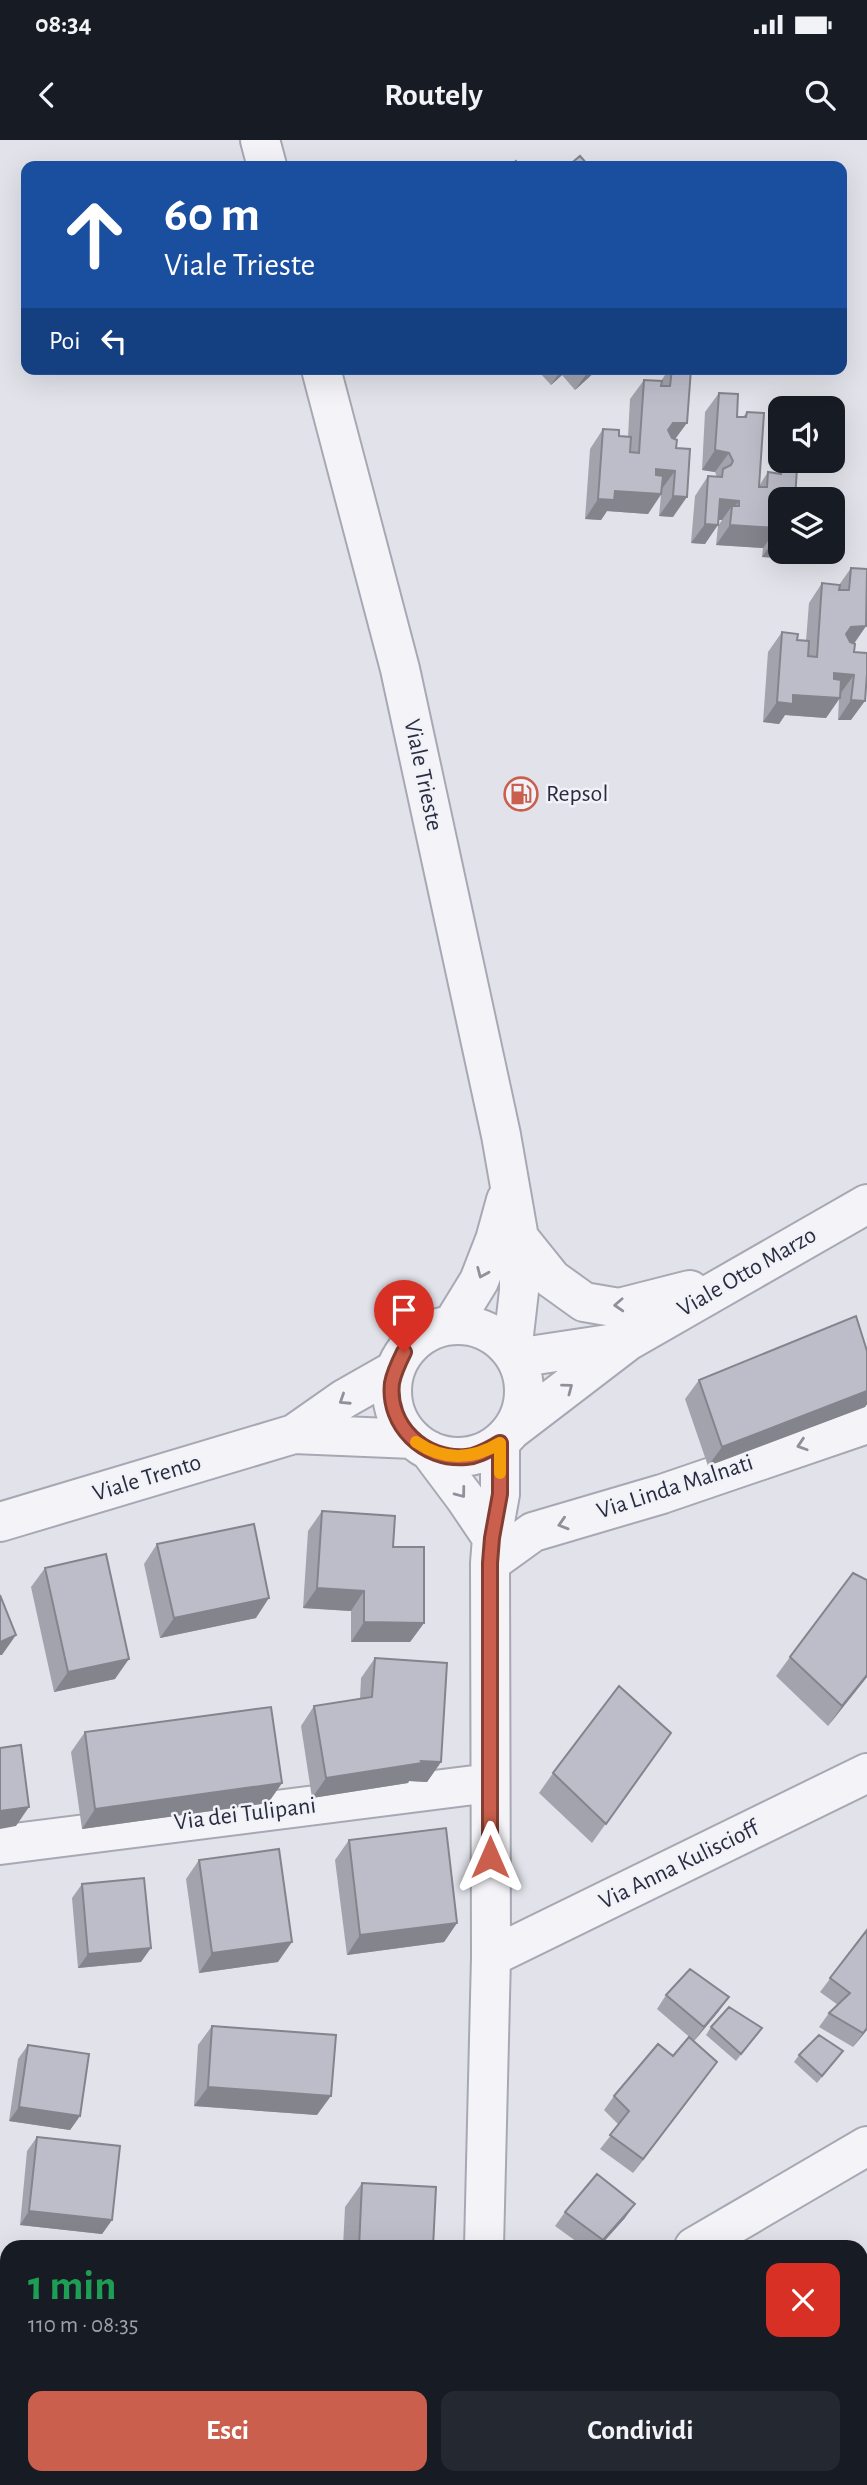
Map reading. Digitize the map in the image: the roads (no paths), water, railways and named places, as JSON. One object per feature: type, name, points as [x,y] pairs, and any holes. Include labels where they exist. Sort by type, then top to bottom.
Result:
[{"type":"street","points":[[260,140],[266,161]]},
{"type":"street","name":"Viale Trieste","points":[[323,375],[400,669],[510,1184],[519,1238],[519,1291],[514,1355]]},
{"type":"street","name":"Viale Trieste","points":[[452,1325],[479,1281],[495,1240],[510,1184]]},
{"type":"street","name":"Viale Otto Marzo","points":[[507,1436],[628,1342],[867,1203]]},
{"type":"street","points":[[519,1238],[552,1279],[584,1302],[619,1308],[733,1279]]},
{"type":"street","points":[[421,1445],[446,1456],[466,1457],[484,1452],[507,1436],[522,1412],[525,1394],[523,1375],[514,1355],[496,1336],[475,1327],[452,1325],[434,1329],[417,1339],[404,1352],[395,1370],[392,1397],[403,1429],[421,1445],[465,1498],[491,1550]]},
{"type":"street","name":"Viale Otto Marzo","points":[[514,1355],[628,1342]]},
{"type":"street","name":"Viale Trento","points":[[0,1522],[294,1434],[344,1399],[395,1370]]},
{"type":"street","name":"Via Linda Malnati","points":[[491,1550],[533,1532],[662,1494],[867,1424]]},
{"type":"street","name":"Viale Trento","points":[[294,1434],[421,1445]]},
{"type":"street","points":[[484,2240],[491,1957],[491,1550],[507,1436]]},
{"type":"street","name":"Via Anna Kuliscioff","points":[[491,1957],[867,1773]]},
{"type":"street","name":"Via dei Tulipani","points":[[0,1845],[490,1783]]},
{"type":"street","points":[[706,2240],[867,2146]]},
{"type":"place","name":"Repsol","points":[[521,794]]}]
